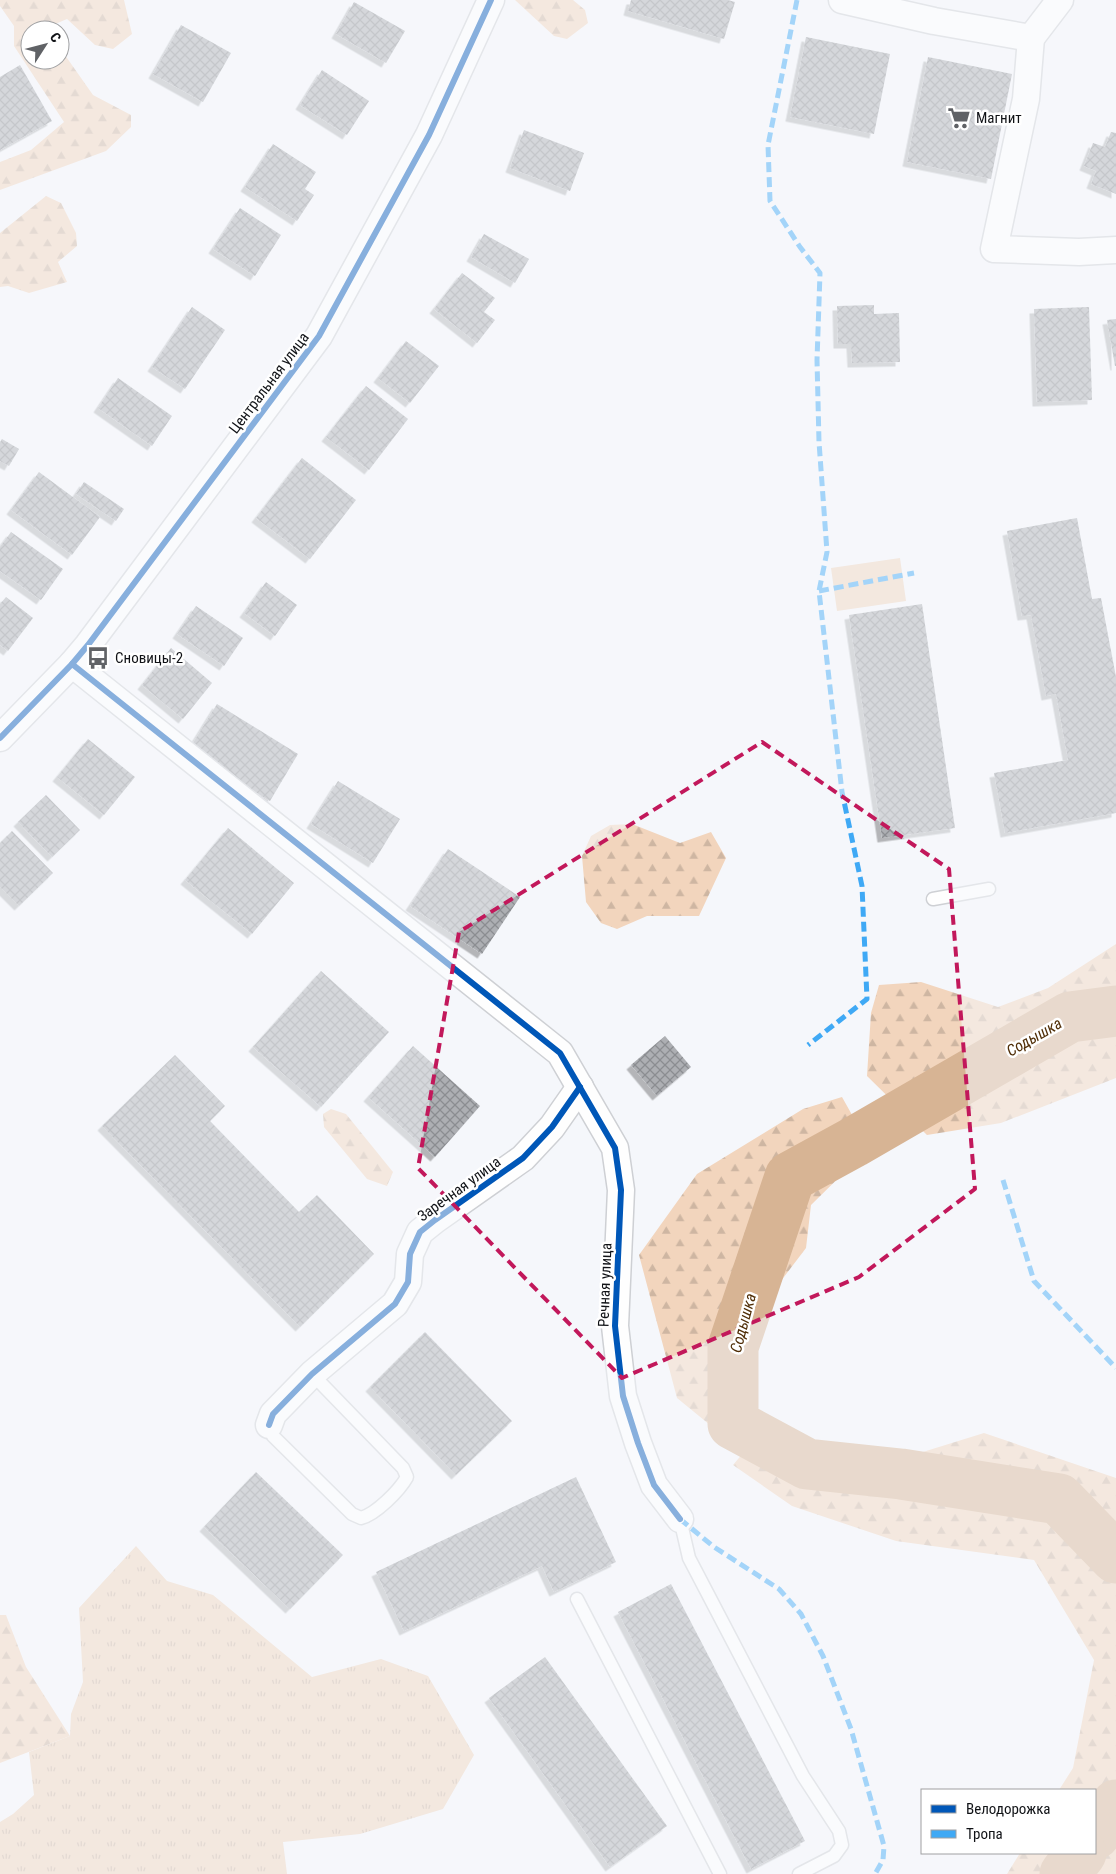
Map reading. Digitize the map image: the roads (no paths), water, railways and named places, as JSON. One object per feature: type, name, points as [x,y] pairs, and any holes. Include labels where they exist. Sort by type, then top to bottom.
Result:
[{"type":"street","name":"Центральная улица","points":[[0,738],[72,664],[320,336],[429,135],[491,0]]},
{"type":"street","points":[[842,0],[934,21],[1031,38]]},
{"type":"street","points":[[1060,0],[1031,38],[1026,99],[994,249],[1080,252],[1116,250]]},
{"type":"street","name":"Речная улица","points":[[72,664],[560,1053],[615,1148],[621,1190],[615,1326],[623,1396],[654,1485],[680,1519]]},
{"type":"street","name":"Заречная улица","points":[[269,1425],[273,1414],[312,1374],[395,1304],[408,1282],[410,1254],[420,1232],[523,1158],[552,1127],[580,1087]]},
{"type":"lane","points":[[933,899],[989,889]]},
{"type":"lane","points":[[269,1425],[273,1436],[352,1514],[361,1518],[369,1516],[402,1486],[407,1477],[403,1468],[312,1374]]},
{"type":"lane","points":[[680,1519],[689,1558],[803,1776],[839,1831],[842,1845],[834,1856],[800,1874]]},
{"type":"lane","points":[[577,1599],[720,1874]]},
{"type":"waterway","name":"Содышка","points":[[1116,1011],[1070,1017],[790,1177],[733,1347],[733,1424],[807,1464],[901,1474],[1059,1499],[1116,1558]]},
{"type":"waterway","name":"Содышка","points":[[1096,1833],[1116,1805]]},
{"type":"waterway","name":"Содышка","points":[[1065,1874],[1080,1854]]},
{"type":"place","name":"Магнит","points":[[959,118]]},
{"type":"place","name":"Сновицы-2","points":[[98,658]]}]
